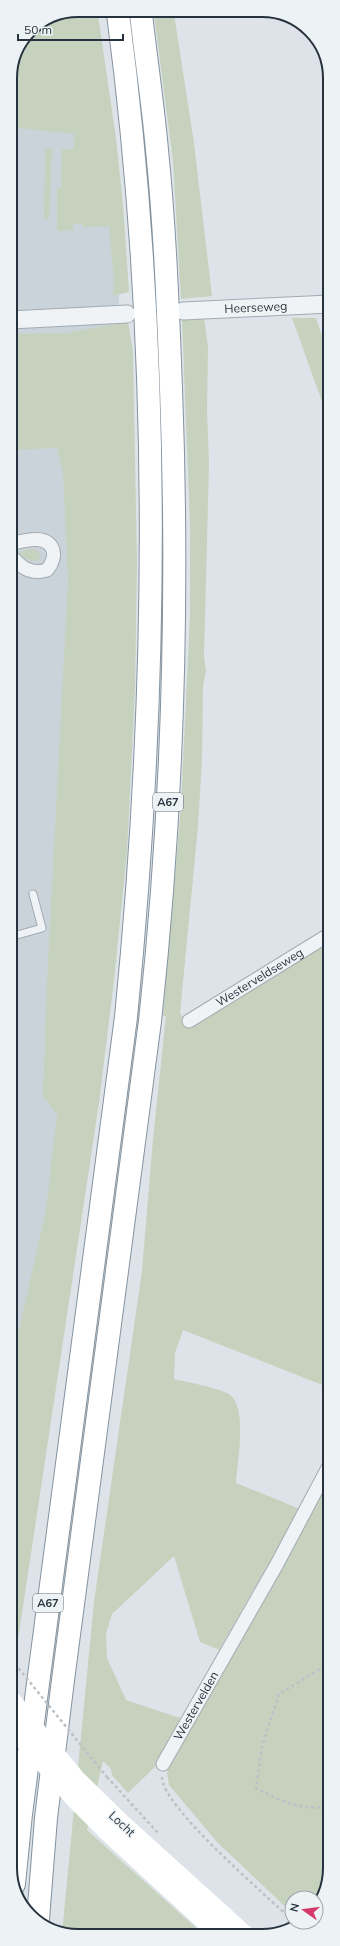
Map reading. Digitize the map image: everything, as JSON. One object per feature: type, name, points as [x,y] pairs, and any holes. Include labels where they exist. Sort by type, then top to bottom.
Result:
[{"type":"highway","name":"A67","points":[[17,1854],[21,1814],[126,1018],[135,930],[145,774],[150,644],[150,455],[142,272],[133,148],[118,17]]},
{"type":"highway","name":"A67","points":[[38,1914],[46,1818],[63,1680],[149,1029],[159,934],[170,775],[174,682],[175,591],[174,471],[170,348],[157,149],[141,17]]},
{"type":"highway","name":"A67","points":[[17,1832],[21,1814]]},
{"type":"main road","name":"Locht","points":[[17,1708],[76,1779],[114,1828],[214,1929]]},
{"type":"main road","name":"Locht","points":[[17,1733],[74,1798],[114,1828],[239,1929]]},
{"type":"street","name":"Heerseweg","points":[[183,311],[323,304]]},
{"type":"street","points":[[17,320],[127,314]]},
{"type":"street","points":[[17,543],[40,540],[47,542],[52,548],[54,555],[52,564],[46,570],[32,572],[17,563]]},
{"type":"street","name":"Westerveldseweg","points":[[188,1021],[323,938]]},
{"type":"street","name":"Westervelden","points":[[163,1764],[277,1564],[323,1477]]},
{"type":"lane","points":[[17,935],[42,928],[32,894]]},
{"type":"path","points":[[323,1667],[279,1694],[262,1746],[256,1788],[280,1801],[301,1806],[323,1807]]},
{"type":"path","points":[[17,1668],[107,1777]]},
{"type":"path","points":[[163,1764],[162,1782],[172,1801],[214,1848],[284,1913]]},
{"type":"shaded area","points":[[17,122],[108,128],[120,286],[61,1111],[17,1414]]},
{"type":"green space","points":[[98,17],[116,138],[123,205],[129,292],[113,296],[114,280],[109,226],[82,227],[82,224],[73,224],[73,230],[57,231],[57,188],[61,188],[62,149],[74,149],[74,134],[17,128],[18,66],[27,44],[44,27],[66,18]]},
{"type":"green space","points":[[154,17],[174,17],[194,143],[212,296],[181,299],[173,161]]},
{"type":"green space","points":[[45,148],[52,149],[49,219],[44,219]]},
{"type":"green space","points":[[204,318],[208,347],[207,412],[209,463],[204,657],[206,671],[203,687],[202,759],[198,826],[180,1013],[189,1026],[227,1006],[323,946],[323,1385],[183,1330],[175,1353],[174,1379],[227,1393],[234,1399],[238,1408],[240,1434],[236,1483],[300,1509],[219,1650],[200,1642],[174,1556],[112,1614],[106,1634],[107,1658],[126,1700],[186,1720],[160,1762],[128,1793],[112,1775],[111,1769],[103,1761],[87,1830],[197,1929],[78,1929],[63,1927],[94,1602],[142,1271],[153,1139],[166,1016],[163,1016],[181,805],[190,616],[190,525],[182,319]]},
{"type":"green space","points":[[292,318],[316,318],[323,339],[323,404]]},
{"type":"green space","points":[[128,322],[133,351],[137,564],[135,690],[127,852],[114,980],[99,1103],[17,1646],[17,1339],[46,1210],[57,1114],[43,1096],[47,982],[68,580],[63,473],[57,448],[17,450],[17,334],[66,333]]},
{"type":"green space","points":[[31,549],[36,550],[41,554],[39,559],[31,561],[20,554],[21,551]]},
{"type":"green space","points":[[323,1491],[323,1868],[322,1880],[319,1890],[284,1890],[284,1905],[217,1842],[169,1785],[167,1773],[171,1759],[287,1560]]}]
